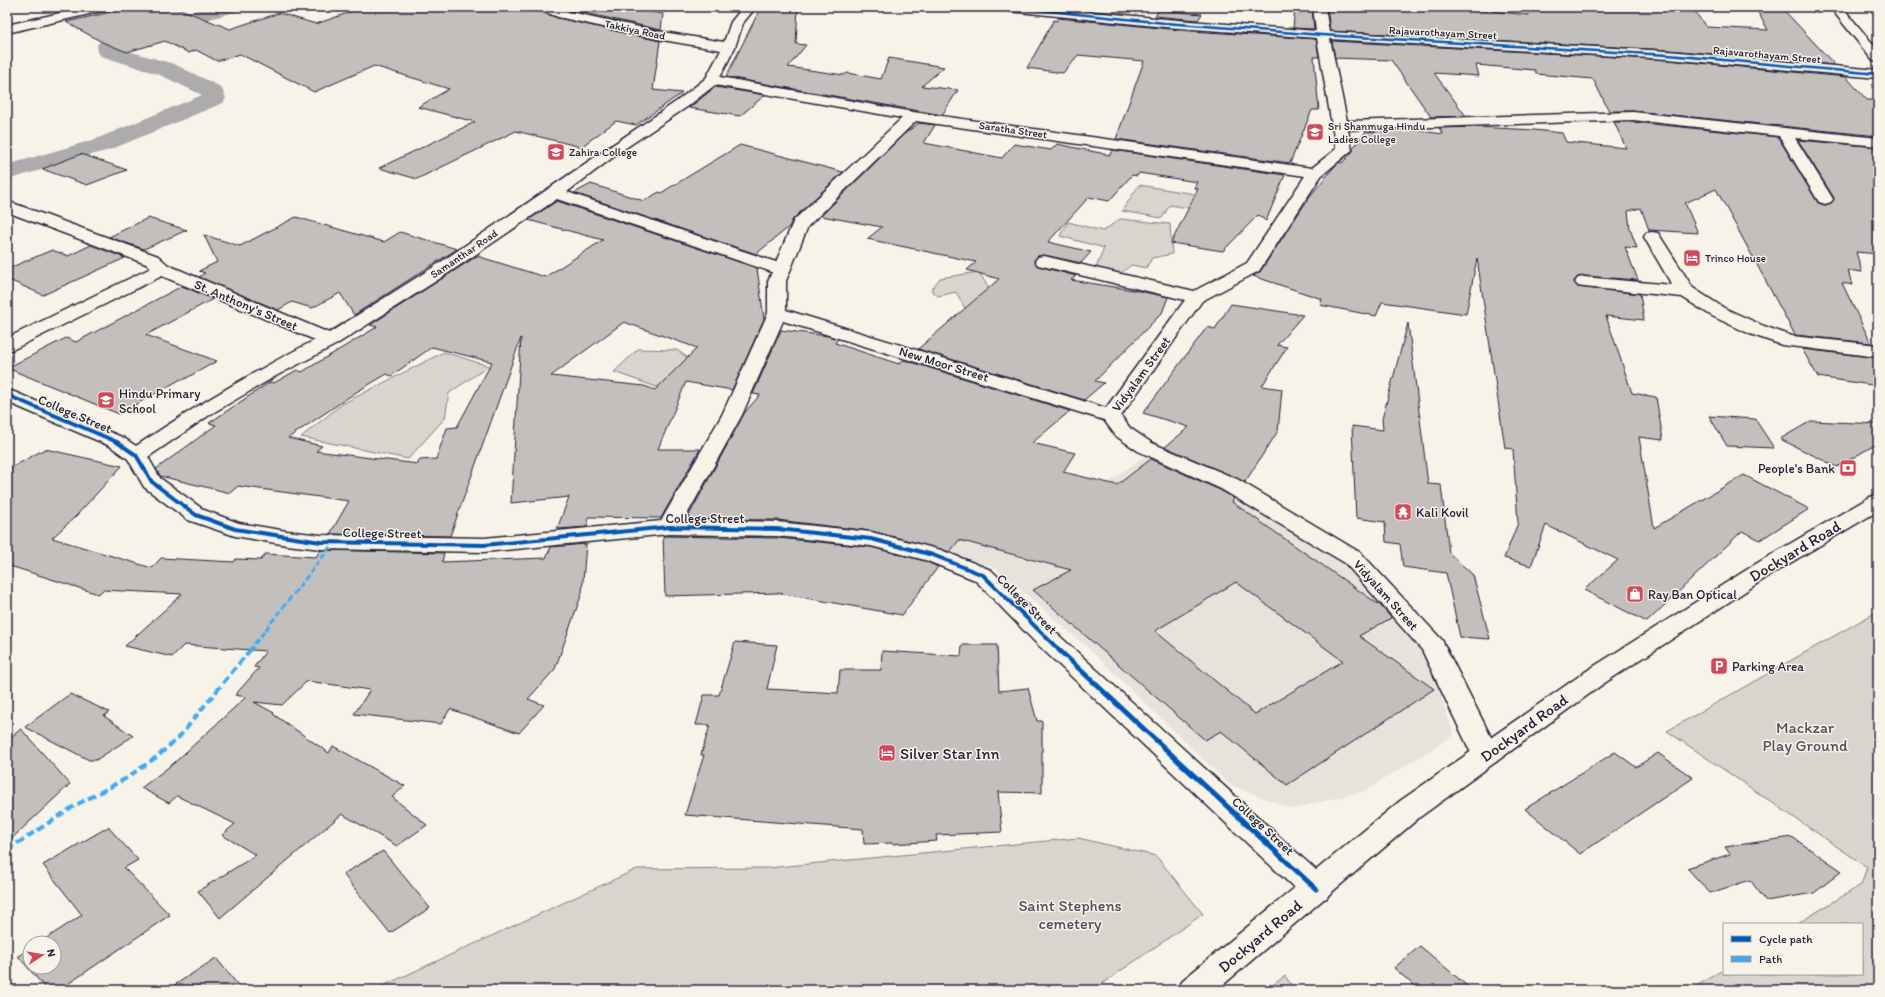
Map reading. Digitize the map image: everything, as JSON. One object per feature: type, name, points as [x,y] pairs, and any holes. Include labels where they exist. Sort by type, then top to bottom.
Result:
[{"type":"street","points":[[7,29],[103,7]]},
{"type":"street","name":"Takkiya Road","points":[[544,7],[562,14],[657,35],[729,47]]},
{"type":"street","name":"Samanthar Road","points":[[136,455],[204,410],[267,373],[330,340],[441,270],[682,104],[712,80],[729,47],[737,22],[750,7]]},
{"type":"street","name":"Rajavarothayam Street","points":[[1008,7],[1165,23],[1322,35],[1668,55],[1878,74]]},
{"type":"street","name":"Vidyalam Street","points":[[1319,7],[1322,35],[1341,126],[1344,150],[1315,173],[1253,267],[1196,296],[1111,416],[1123,432],[1145,447],[1229,484],[1354,558],[1432,646],[1486,755]]},
{"type":"street","points":[[1836,7],[1878,58]]},
{"type":"street","name":"Saratha Street","points":[[712,80],[913,116],[1315,173]]},
{"type":"street","points":[[669,527],[732,415],[777,313],[777,281],[800,224],[913,116]]},
{"type":"street","points":[[1341,126],[1633,116],[1878,142]]},
{"type":"street","points":[[1784,132],[1825,199]]},
{"type":"street","points":[[555,192],[782,270]]},
{"type":"street","name":"St. Anthony's Street","points":[[7,206],[152,260],[162,269],[330,340]]},
{"type":"street","points":[[1652,237],[1679,282],[1687,292],[1718,312],[1757,330],[1789,341],[1878,351]]},
{"type":"street","points":[[1044,261],[1196,296]]},
{"type":"street","points":[[7,345],[162,269]]},
{"type":"street","points":[[1584,282],[1687,292]]},
{"type":"street","name":"New Moor Street","points":[[777,313],[1111,416]]},
{"type":"street","name":"College Street","points":[[7,395],[117,442],[136,455],[152,482],[196,515],[235,529],[287,538],[322,542],[484,545],[669,527],[777,529],[871,539],[933,556],[983,575],[1044,636],[1316,889]]},
{"type":"street","name":"Dockyard Road","points":[[1194,990],[1410,809],[1594,678],[1767,567],[1878,502]]},
{"type":"shaded area","points":[[1146,454],[1229,489],[1344,561],[1423,643],[1454,735],[1365,791],[1292,809],[1230,785],[1092,652],[996,568],[872,529],[1084,502]]},
{"type":"green space","points":[[1139,185],[1207,196],[1200,210],[1170,205],[1162,218],[1122,211]]},
{"type":"green space","points":[[1120,219],[1170,224],[1172,254],[1152,258],[1146,268],[1131,265],[1119,275],[1096,268],[1104,248],[1060,236],[1068,222],[1103,231]]},
{"type":"green space","points":[[979,272],[988,287],[1013,286],[968,314],[956,292],[938,296],[931,290],[940,278]]},
{"type":"green space","points":[[638,349],[677,350],[691,360],[665,390],[614,372]]},
{"type":"green space","points":[[444,352],[489,366],[449,393],[445,418],[408,459],[301,437],[342,404]]},
{"type":"green space","name":"Mackzar Play Ground","points":[[1878,611],[1878,990],[1690,990],[1723,970],[1723,975],[1863,975],[1863,923],[1799,923],[1861,885],[1867,867],[1667,731]]},
{"type":"green space","name":"Saint Stephens cemetery","points":[[1078,838],[1156,856],[1203,914],[1093,990],[374,990],[637,869],[767,868]]},
{"type":"green space","points":[[1285,976],[1295,990],[1266,990]]},
{"type":"building","points":[[134,7],[175,7],[230,29],[279,13],[316,24],[365,7],[537,7],[539,11],[558,18],[660,41],[653,90],[682,93],[636,125],[616,121],[581,147],[516,131],[417,179],[379,168],[475,122],[418,107],[449,89],[374,66],[314,92],[240,54],[217,61],[196,50],[189,53],[165,41],[127,52],[102,42],[66,22]]},
{"type":"building","points":[[559,7],[628,7],[663,14],[661,30]]},
{"type":"building","points":[[761,7],[798,7],[796,44],[806,45],[788,67],[844,75],[847,73],[881,79],[889,58],[944,67],[922,86],[958,90],[942,115],[726,77]]},
{"type":"building","points":[[1295,7],[1312,7],[1314,29],[1293,28]]},
{"type":"building","points":[[1327,7],[1450,7],[1529,15],[1526,7],[1662,7],[1693,9],[1706,27],[1768,30],[1755,7],[1781,7],[1835,65],[1668,50],[1330,31]]},
{"type":"building","points":[[1159,10],[1202,14],[1198,20],[1155,16]]},
{"type":"building","points":[[1058,18],[1191,31],[1316,39],[1319,57],[1314,57],[1319,110],[1312,110],[1290,163],[1116,139],[1144,61],[1078,55],[1063,73],[1027,68],[1054,20],[1057,21]]},
{"type":"building","points":[[1332,41],[1668,60],[1846,77],[1867,100],[1878,100],[1878,136],[1633,111],[1609,111],[1593,79],[1536,74],[1535,70],[1476,65],[1479,76],[1434,73],[1466,116],[1431,117],[1391,60],[1335,58]]},
{"type":"building","points":[[715,87],[765,95],[740,116],[689,108]]},
{"type":"building","points":[[1614,122],[1633,122],[1778,137],[1818,203],[1825,205],[1831,203],[1834,198],[1798,140],[1878,147],[1878,254],[1856,252],[1862,272],[1848,270],[1852,285],[1842,283],[1871,343],[1795,335],[1716,189],[1685,203],[1698,233],[1649,230],[1641,208],[1628,211],[1630,229],[1637,248],[1625,247],[1638,280],[1584,276],[1578,277],[1574,281],[1578,287],[1640,294],[1644,320],[1606,316],[1632,393],[1656,397],[1663,440],[1639,437],[1654,528],[1744,475],[1809,509],[1760,540],[1742,531],[1647,622],[1584,590],[1618,560],[1546,525],[1531,566],[1504,558],[1518,523],[1513,449],[1505,448],[1477,258],[1466,314],[1382,302],[1376,316],[1320,305],[1322,299],[1253,276],[1260,272],[1310,196],[1334,167],[1339,162],[1342,163],[1353,151],[1353,148],[1366,131],[1375,132],[1406,129],[1443,134],[1439,128],[1476,127],[1534,130],[1562,133],[1566,142],[1626,148]]},
{"type":"building","points":[[919,123],[935,125],[924,143],[1002,158],[1014,144],[1051,150],[1057,144],[1110,155],[1112,150],[1285,175],[1266,221],[1258,215],[1223,251],[1171,243],[1198,189],[1194,188],[1197,182],[1139,173],[1137,176],[1132,175],[1109,201],[1089,197],[1048,242],[1091,252],[1081,263],[1044,255],[1038,256],[1034,261],[1038,266],[1076,276],[1071,280],[1168,297],[1162,313],[1095,381],[1104,383],[1084,400],[918,349],[999,279],[967,270],[976,262],[867,239],[882,227],[821,216],[904,134]]},
{"type":"building","points":[[740,145],[843,172],[793,219],[789,227],[756,254],[574,193],[591,184],[644,201],[659,192],[661,193]]},
{"type":"building","points":[[81,154],[127,170],[87,185],[42,169]]},
{"type":"building","points":[[557,201],[757,268],[764,319],[732,390],[686,382],[658,449],[700,449],[661,518],[588,517],[587,527],[557,529],[569,497],[511,503],[521,338],[450,536],[330,534],[349,501],[238,486],[230,493],[160,476],[156,469],[216,425],[209,423],[270,382],[274,383],[297,370],[302,372],[377,327],[370,325],[477,256],[545,277],[603,240],[528,220]],"holes":[[[624,322],[697,348],[655,390],[644,386],[551,376]],[[432,347],[492,362],[457,427],[447,428],[436,459],[419,460],[418,464],[316,451],[322,446],[288,438],[358,391],[387,374],[391,376]]]},
{"type":"building","points":[[296,217],[384,242],[400,232],[457,249],[354,315],[340,293],[312,308],[292,302],[278,310],[199,277],[205,273],[199,271],[217,262],[204,235],[240,246]]},
{"type":"building","points":[[148,218],[187,230],[144,249],[109,237]]},
{"type":"building","points":[[91,245],[125,258],[43,295],[7,279],[7,269],[52,250],[68,256]]},
{"type":"building","points":[[182,286],[213,299],[146,335],[217,361],[183,380],[181,379],[119,414],[7,368],[66,338],[76,342]]},
{"type":"building","points":[[1231,304],[1303,315],[1277,345],[1287,347],[1262,386],[1282,389],[1278,431],[1245,482],[1165,447],[1189,427],[1143,413],[1207,327],[1215,329]]},
{"type":"building","name":"Kali Kovil","points":[[1408,323],[1428,484],[1441,485],[1449,553],[1473,575],[1490,639],[1460,637],[1446,573],[1403,567],[1400,544],[1386,542],[1385,522],[1356,518],[1352,426],[1383,430],[1382,419]]},
{"type":"building","points":[[781,330],[828,336],[838,339],[835,343],[899,364],[904,360],[1070,411],[1032,443],[1075,453],[1063,472],[1117,485],[1151,459],[1220,490],[1234,498],[1232,502],[1381,606],[1391,618],[1359,636],[1434,689],[1287,785],[1221,731],[1205,740],[1033,590],[1071,570],[959,540],[950,552],[871,531],[777,520],[687,519],[745,412],[760,395],[753,394]],"holes":[[[1236,582],[1343,661],[1255,714],[1155,631]]]},
{"type":"building","points":[[1802,349],[1878,358],[1878,386],[1818,377]]},
{"type":"building","points":[[1709,416],[1755,419],[1774,448],[1727,446]]},
{"type":"building","points":[[1811,421],[1878,424],[1878,443],[1837,467],[1780,439]]},
{"type":"building","points":[[45,449],[122,466],[75,517],[52,538],[152,568],[161,558],[234,562],[236,559],[261,560],[265,554],[316,557],[320,550],[444,553],[442,562],[546,558],[551,547],[586,544],[582,593],[555,669],[528,699],[544,705],[519,733],[450,709],[441,724],[354,714],[370,690],[307,681],[282,705],[254,702],[274,713],[273,714],[329,753],[333,746],[405,786],[392,797],[427,825],[397,846],[342,814],[220,918],[198,891],[256,855],[222,835],[235,824],[177,796],[169,803],[141,788],[174,763],[246,697],[235,695],[259,668],[254,667],[266,651],[184,645],[172,657],[125,646],[182,594],[103,590],[98,594],[7,565],[7,470]]},
{"type":"building","points":[[663,536],[777,538],[871,547],[925,561],[938,567],[902,615],[778,593],[665,596]]},
{"type":"building","points":[[735,642],[777,645],[767,689],[838,693],[840,670],[881,670],[882,651],[961,656],[962,645],[997,645],[999,691],[1028,688],[1037,721],[1042,721],[1042,793],[998,792],[1002,832],[936,835],[937,841],[892,844],[864,844],[863,829],[685,815],[704,755],[701,755],[710,725],[696,725],[704,695],[719,695]]},
{"type":"building","points":[[70,694],[109,712],[104,716],[133,736],[96,760],[89,760],[25,727]]},
{"type":"building","points":[[21,729],[70,784],[7,843],[7,740]]},
{"type":"building","points":[[1615,752],[1636,767],[1658,753],[1693,778],[1580,854],[1525,809]]},
{"type":"building","points":[[108,827],[138,860],[124,868],[170,915],[59,990],[47,990],[34,975],[62,975],[62,935],[51,935],[82,915],[43,865]]},
{"type":"building","points":[[1792,837],[1842,871],[1814,893],[1766,901],[1750,880],[1710,893],[1687,868],[1730,854],[1725,847]]},
{"type":"building","points":[[383,851],[430,908],[390,933],[343,874]]},
{"type":"building","points":[[1420,946],[1472,990],[1419,990],[1394,968]]},
{"type":"building","points":[[22,954],[22,961],[18,956]]},
{"type":"building","points":[[216,958],[242,990],[167,990]]},
{"type":"waterway","points":[[7,173],[104,144],[215,98],[213,92],[166,69],[108,52],[107,45],[123,38],[231,7]]},
{"type":"marked path","points":[[7,850],[76,805],[125,779],[158,756],[180,736],[266,631],[334,542]]},
{"type":"cycle path","points":[[1008,7],[1165,23],[1322,35],[1668,55],[1878,74]]},
{"type":"cycle path","points":[[7,395],[117,442],[136,455],[152,482],[196,515],[235,529],[287,538],[321,542],[484,545],[669,527],[777,529],[871,539],[933,555],[983,575],[1044,636],[1316,889]]},
{"type":"place","name":"Sri Shanmuga Hindu Ladies College","points":[[1315,132]]},
{"type":"place","name":"Zahira College","points":[[556,152]]},
{"type":"place","name":"Trinco House","points":[[1692,258]]},
{"type":"place","name":"Hindu Primary School","points":[[106,400]]},
{"type":"place","name":"People's Bank","points":[[1848,468]]},
{"type":"place","name":"Kali Kovil","points":[[1403,512]]},
{"type":"place","name":"Ray Ban Optical","points":[[1635,594]]},
{"type":"place","name":"Parking Area","points":[[1719,666]]},
{"type":"place","name":"Silver Star Inn","points":[[887,753]]}]
